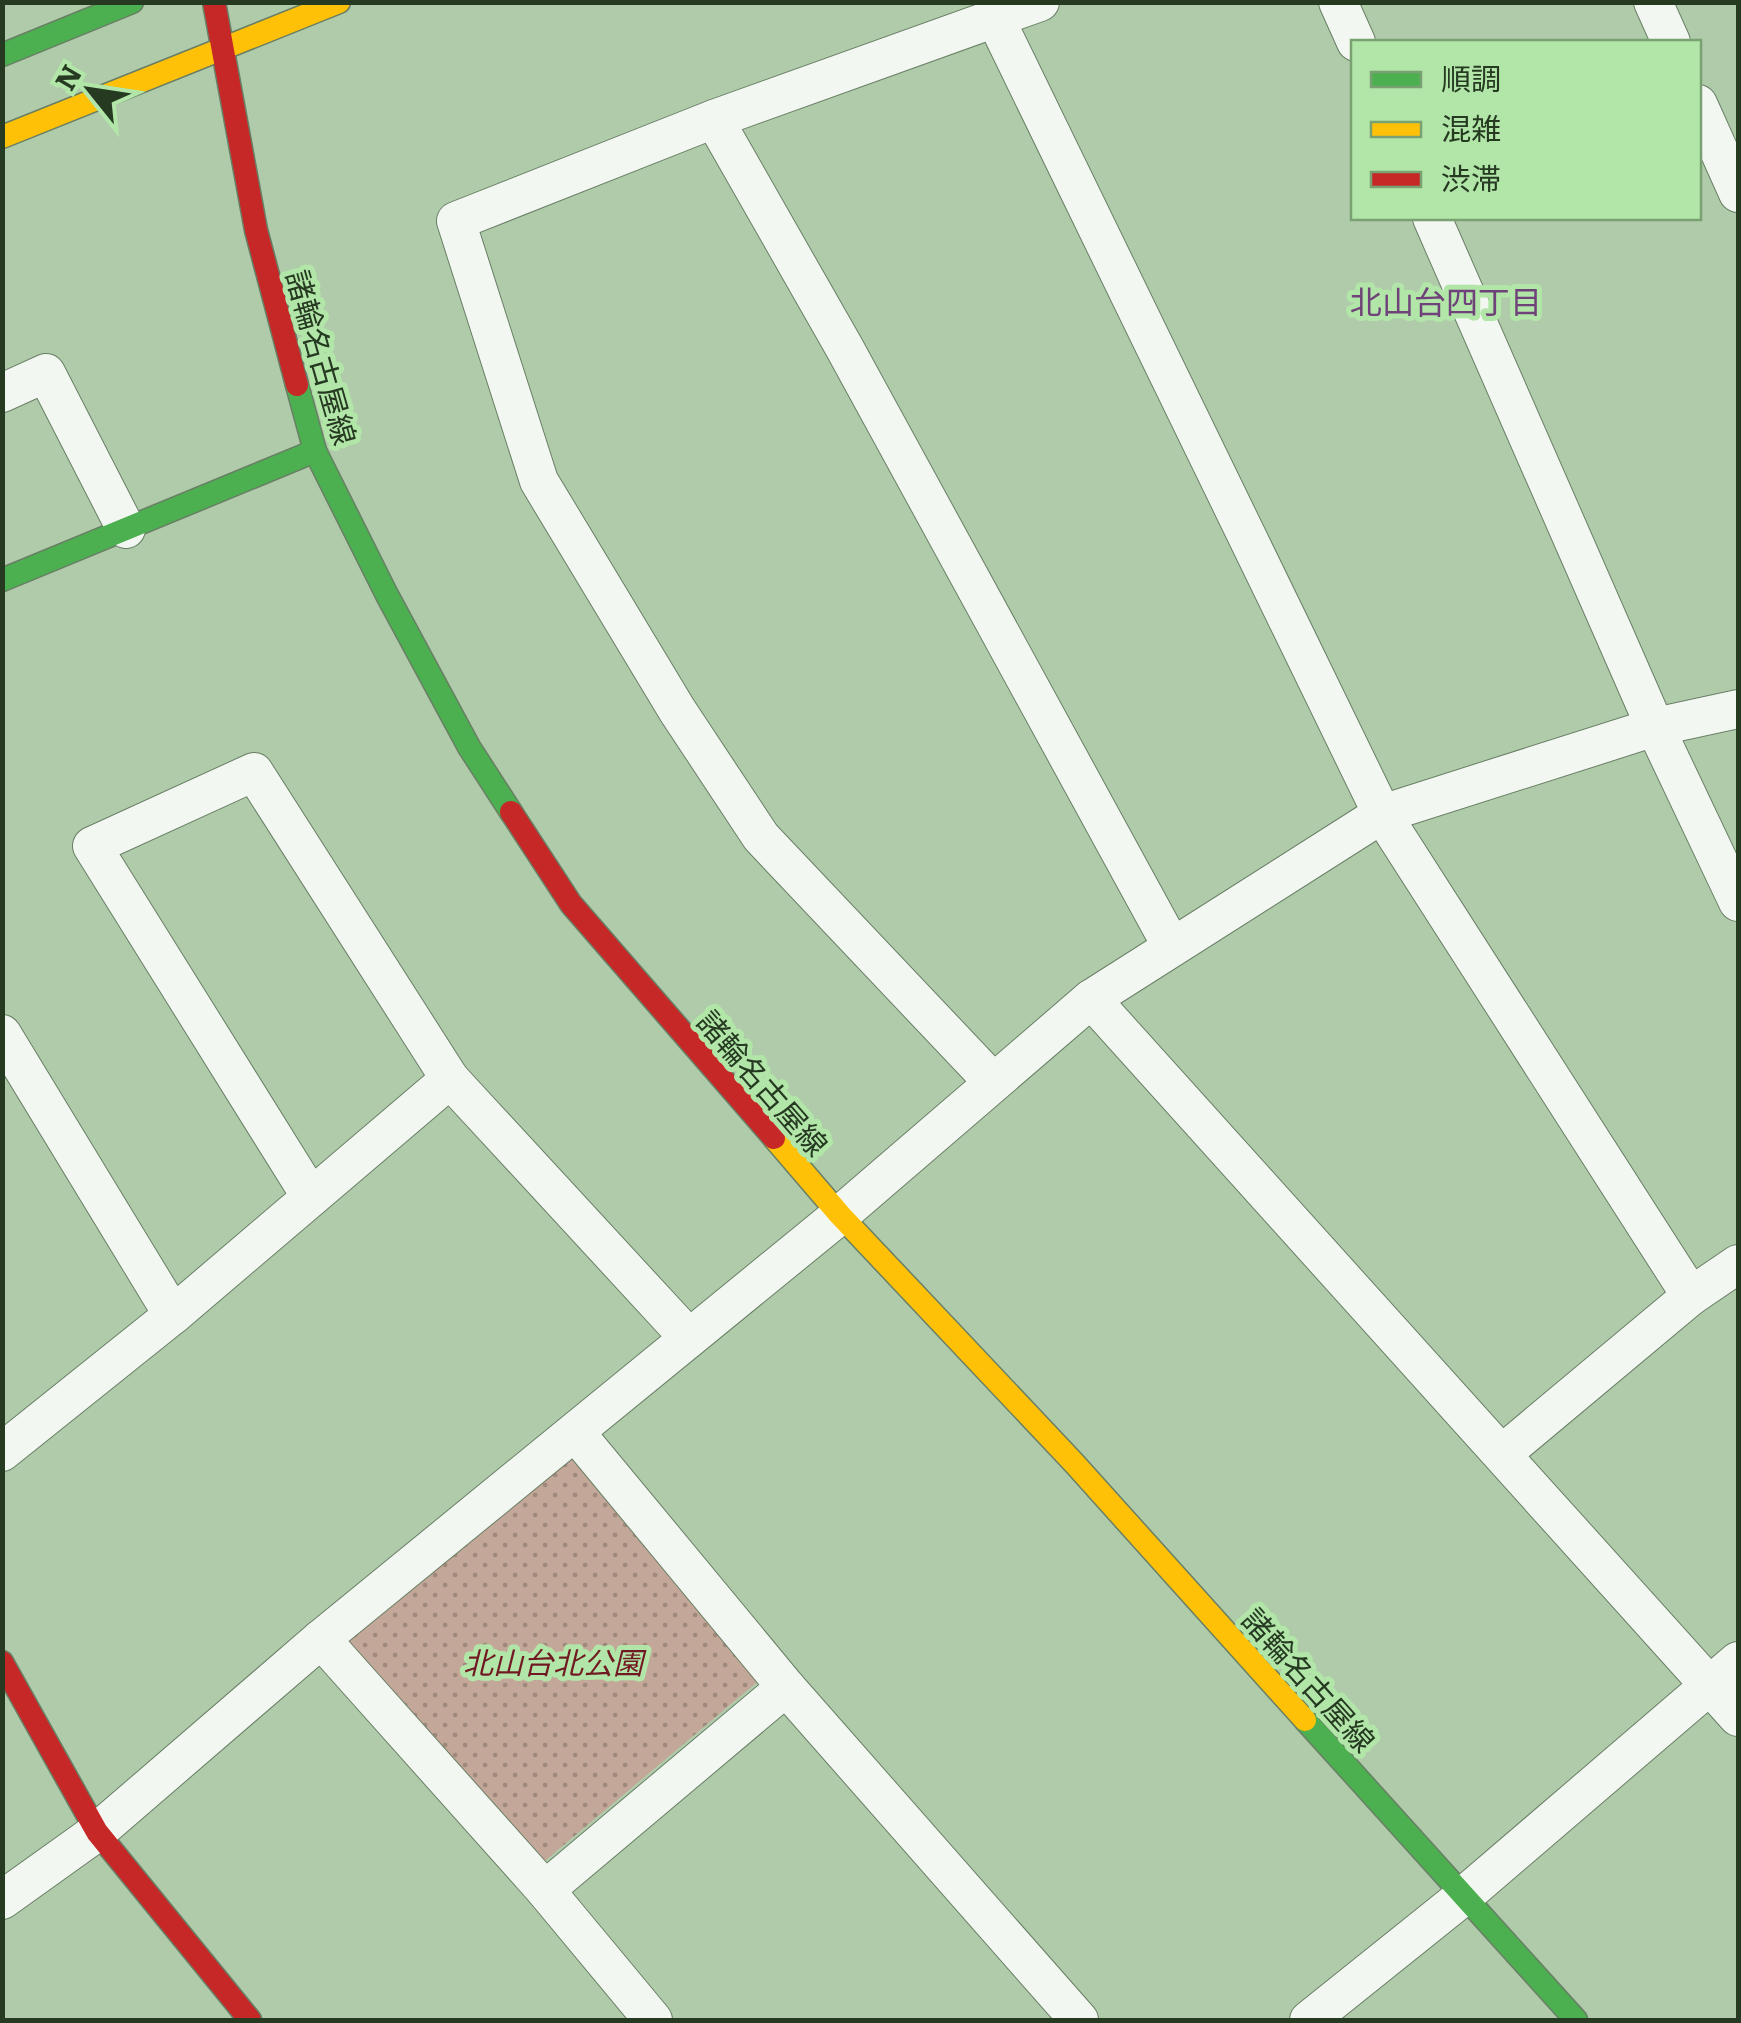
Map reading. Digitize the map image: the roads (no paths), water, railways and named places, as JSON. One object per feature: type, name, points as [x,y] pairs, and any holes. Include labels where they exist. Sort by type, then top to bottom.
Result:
[{"type":"main road","points":[[2,55],[132,2]]},
{"type":"main road","name":"諸輪名古屋線","points":[[214,2],[256,230],[316,451],[386,596],[469,747],[571,904],[840,1215],[1074,1463],[1576,2020]]},
{"type":"main road","points":[[2,137],[339,2]]},
{"type":"main road","points":[[2,580],[316,451]]},
{"type":"main road","points":[[2,1662],[98,1832],[250,2020]]},
{"type":"street","points":[[992,1082],[762,836],[677,710],[538,481],[456,221],[714,119],[1040,2]]},
{"type":"street","points":[[1338,2],[1355,40]]},
{"type":"street","points":[[1653,2],[1670,40]]},
{"type":"street","points":[[996,20],[1382,814],[1691,1296]]},
{"type":"street","points":[[1701,111],[1738,193]]},
{"type":"street","points":[[714,119],[844,347],[1172,947]]},
{"type":"street","points":[[1433,220],[1655,727],[1738,902]]},
{"type":"street","points":[[2,393],[46,373],[126,529]]},
{"type":"street","points":[[2,1900],[98,1832],[321,1639],[840,1215],[1091,999],[1382,814],[1655,727],[1738,709]]},
{"type":"street","points":[[311,1197],[92,846],[254,772],[450,1079],[688,1338]]},
{"type":"street","points":[[1091,999],[1502,1454],[1724,1673],[1738,1716]]},
{"type":"street","points":[[2,1034],[173,1315]]},
{"type":"street","points":[[2,1452],[173,1315],[450,1079]]},
{"type":"street","points":[[1502,1454],[1691,1296],[1738,1264]]},
{"type":"street","points":[[575,1432],[786,1687],[1080,2020]]},
{"type":"street","points":[[321,1639],[545,1890],[654,2020]]},
{"type":"street","points":[[1309,2020],[1465,1895],[1724,1673]]},
{"type":"street","points":[[545,1890],[786,1687]]},
{"type":"district","name":"北山台四丁目","points":[[1446,300]]},
{"type":"park label","name":"北山台北公園","points":[[553,1661]]}]
